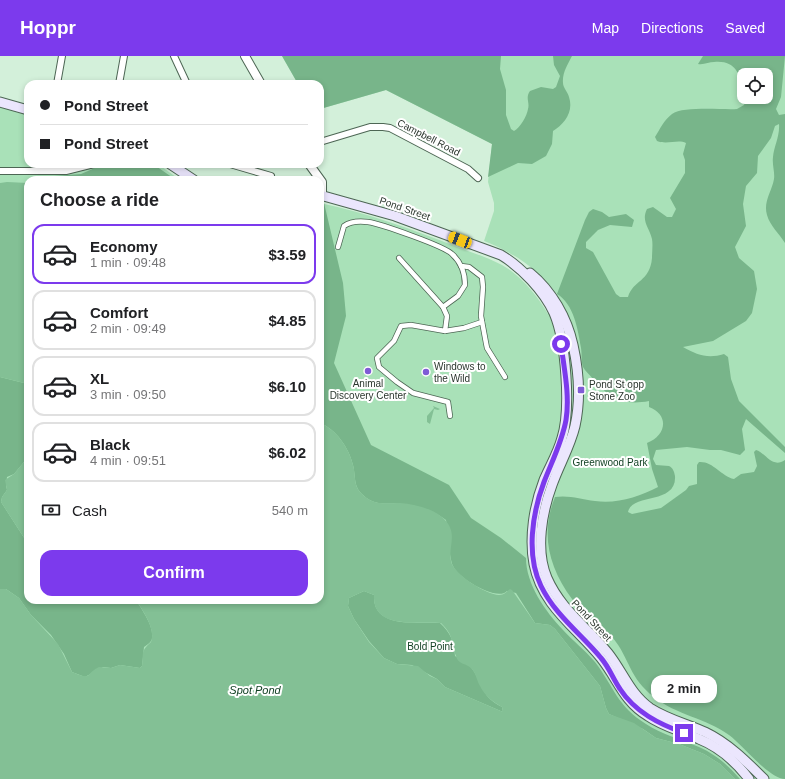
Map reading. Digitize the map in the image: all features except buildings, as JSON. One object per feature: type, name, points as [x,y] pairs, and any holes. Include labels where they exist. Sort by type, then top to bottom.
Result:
[{"type":"main road","points":[[0,102],[24,109]]},
{"type":"main road","points":[[176,168],[188,176]]},
{"type":"main road","name":"Pond Street","points":[[324,197],[395,216],[492,252],[533,275],[551,297],[561,312],[570,334],[578,374],[579,401],[575,425],[567,452],[550,490],[543,519],[542,559],[551,587],[575,620],[608,653],[629,687],[642,701],[660,714],[704,732],[721,741],[738,754],[764,779]]},
{"type":"main road","name":"Pond Street","points":[[512,262],[536,287],[553,311],[560,335],[567,394],[567,416],[562,438],[543,484],[535,517],[533,553],[536,572],[541,585],[554,607],[570,627],[603,660],[624,694],[635,706],[661,724],[712,745],[734,762],[749,779]]},
{"type":"street","points":[[58,80],[62,56]]},
{"type":"street","points":[[120,80],[124,56]]},
{"type":"street","points":[[174,56],[186,80]]},
{"type":"street","points":[[245,56],[259,80]]},
{"type":"street","name":"Campbell Road","points":[[324,141],[370,127],[386,127],[468,169],[478,178]]},
{"type":"street","points":[[0,171],[66,171],[78,168]]},
{"type":"street","points":[[243,168],[270,176]]},
{"type":"street","points":[[338,248],[344,226],[353,222],[367,222],[442,248],[452,254],[461,266],[465,282],[463,290],[458,296],[443,307]]},
{"type":"street","points":[[399,258],[443,307],[447,316],[445,331]]},
{"type":"street","points":[[461,266],[469,267],[482,277],[482,322],[487,348],[505,377]]},
{"type":"street","points":[[450,416],[448,402],[421,396],[404,388],[379,367],[377,358],[394,341],[401,326],[411,325],[445,331],[464,328],[482,322]]},
{"type":"green space","name":"Greenwood Park","points":[[282,56],[785,56],[785,779],[0,779],[0,107],[24,114],[24,168],[164,168],[174,176],[24,176],[24,604],[324,604],[324,204],[389,222],[498,263],[516,274],[536,296],[548,314],[557,294],[541,276],[524,262],[484,241],[494,211],[494,203],[488,182],[492,144],[386,90],[324,108],[324,80],[296,80]]},
{"type":"green space","points":[[282,56],[501,56],[500,69],[506,90],[506,115],[511,129],[514,131],[521,125],[526,115],[530,91],[541,87],[553,89],[556,87],[560,76],[554,65],[553,56],[572,56],[563,76],[564,87],[568,93],[570,102],[569,113],[561,125],[553,131],[552,144],[546,156],[532,164],[518,163],[488,177],[492,144],[386,90],[324,108],[324,80],[296,80]]},
{"type":"green space","points":[[703,56],[785,56],[781,97],[776,109],[779,115],[785,114],[785,243],[770,223],[766,210],[767,201],[774,179],[773,157],[779,133],[779,124],[775,126],[771,138],[758,156],[757,173],[746,186],[743,204],[746,226],[735,247],[739,258],[754,271],[757,289],[752,313],[746,321],[713,341],[683,347],[703,355],[713,356],[724,354],[728,357],[731,379],[739,401],[785,447],[785,453],[746,419],[742,429],[745,450],[740,455],[721,450],[687,447],[656,450],[653,459],[656,465],[669,466],[674,471],[674,485],[669,491],[662,495],[637,502],[631,506],[628,512],[632,514],[661,508],[686,490],[689,486],[697,484],[697,465],[699,462],[709,464],[725,475],[734,479],[741,474],[754,472],[757,466],[754,452],[756,450],[773,462],[776,463],[785,460],[785,779],[779,778],[764,768],[735,740],[720,729],[672,708],[654,697],[646,690],[639,683],[613,638],[586,617],[564,587],[549,550],[548,524],[550,511],[555,497],[570,497],[603,502],[620,501],[636,497],[658,487],[652,469],[647,443],[658,436],[662,431],[663,420],[656,411],[649,407],[649,401],[632,402],[617,399],[599,386],[586,372],[582,365],[577,326],[568,304],[557,294],[585,220],[589,212],[593,209],[602,212],[609,217],[626,214],[634,220],[632,227],[610,225],[598,230],[586,242],[586,248],[593,252],[616,294],[620,297],[628,297],[630,291],[648,272],[651,266],[652,258],[652,239],[645,221],[645,213],[647,209],[653,207],[667,217],[672,217],[676,209],[670,198],[685,173],[685,160],[683,154],[686,143],[661,142],[657,141],[655,137],[669,116],[685,110],[737,109],[744,104],[773,104],[773,68],[737,68],[737,72],[727,63],[712,62],[698,64]]},
{"type":"green space","points":[[95,168],[159,168],[170,176],[54,176],[81,174]]},
{"type":"green space","points":[[324,203],[343,283],[346,316],[334,363],[371,445],[449,485],[471,518],[501,538],[526,558],[529,578],[543,606],[563,630],[595,662],[628,710],[652,727],[701,748],[713,755],[725,763],[740,779],[735,779],[720,764],[704,754],[679,744],[656,738],[643,729],[609,714],[600,686],[555,629],[550,625],[535,623],[516,593],[507,591],[502,594],[487,591],[462,577],[456,571],[450,557],[446,520],[436,513],[419,507],[377,503],[368,499],[360,492],[356,485],[351,459],[345,446],[336,434],[324,425]]},
{"type":"green space","points":[[0,377],[24,383],[24,462],[14,474],[7,477],[7,490],[2,497],[1,502],[24,538],[24,604],[138,604],[147,618],[152,633],[151,641],[144,647],[142,666],[140,668],[120,665],[111,668],[103,667],[85,677],[72,672],[64,654],[51,635],[31,615],[19,598],[6,589],[0,589]]},
{"type":"green space","name":"Bold Point","points":[[364,591],[374,595],[375,606],[380,614],[388,619],[409,623],[440,623],[447,630],[451,638],[455,656],[471,668],[477,676],[486,695],[502,707],[503,712],[445,687],[437,679],[412,665],[397,664],[384,658],[369,641],[354,619],[348,606],[349,598]]},
{"type":"water","points":[[0,183],[24,183],[24,383],[0,377]]},
{"type":"water","points":[[433,406],[440,409],[434,409],[430,424],[427,422],[427,416],[434,408]]},
{"type":"water","name":"Spot Pond","points":[[324,425],[336,434],[345,446],[353,465],[358,490],[370,500],[375,502],[400,503],[418,506],[441,516],[449,525],[451,530],[450,556],[453,566],[458,572],[471,583],[487,592],[501,595],[510,589],[512,590],[535,623],[550,625],[555,629],[600,686],[609,714],[634,723],[656,738],[679,744],[704,754],[720,764],[735,779],[0,779],[0,589],[6,589],[19,598],[31,615],[58,644],[72,672],[83,676],[88,676],[99,667],[111,668],[120,665],[140,668],[142,666],[143,652],[151,642],[152,632],[139,604],[324,604]],"holes":[[[364,591],[374,595],[375,606],[380,614],[388,619],[409,622],[441,623],[450,636],[457,659],[472,669],[484,693],[502,707],[503,712],[445,687],[437,679],[430,676],[418,666],[397,664],[384,658],[369,642],[354,619],[348,606],[349,598]]]},
{"type":"water","points":[[24,462],[24,538],[1,502],[2,497],[7,490],[5,480],[14,474]]},
{"type":"place","name":"Animal Discovery Center","points":[[368,371]]},
{"type":"place","name":"Windows to the Wild","points":[[426,372]]},
{"type":"place","name":"Pond St opp Stone Zoo","points":[[581,390]]},
{"type":"route","points":[[561,344],[567,394],[567,416],[558,451],[543,484],[536,509],[532,545],[536,572],[545,593],[554,607],[570,627],[603,660],[628,699],[649,717],[661,724],[684,733]]}]
